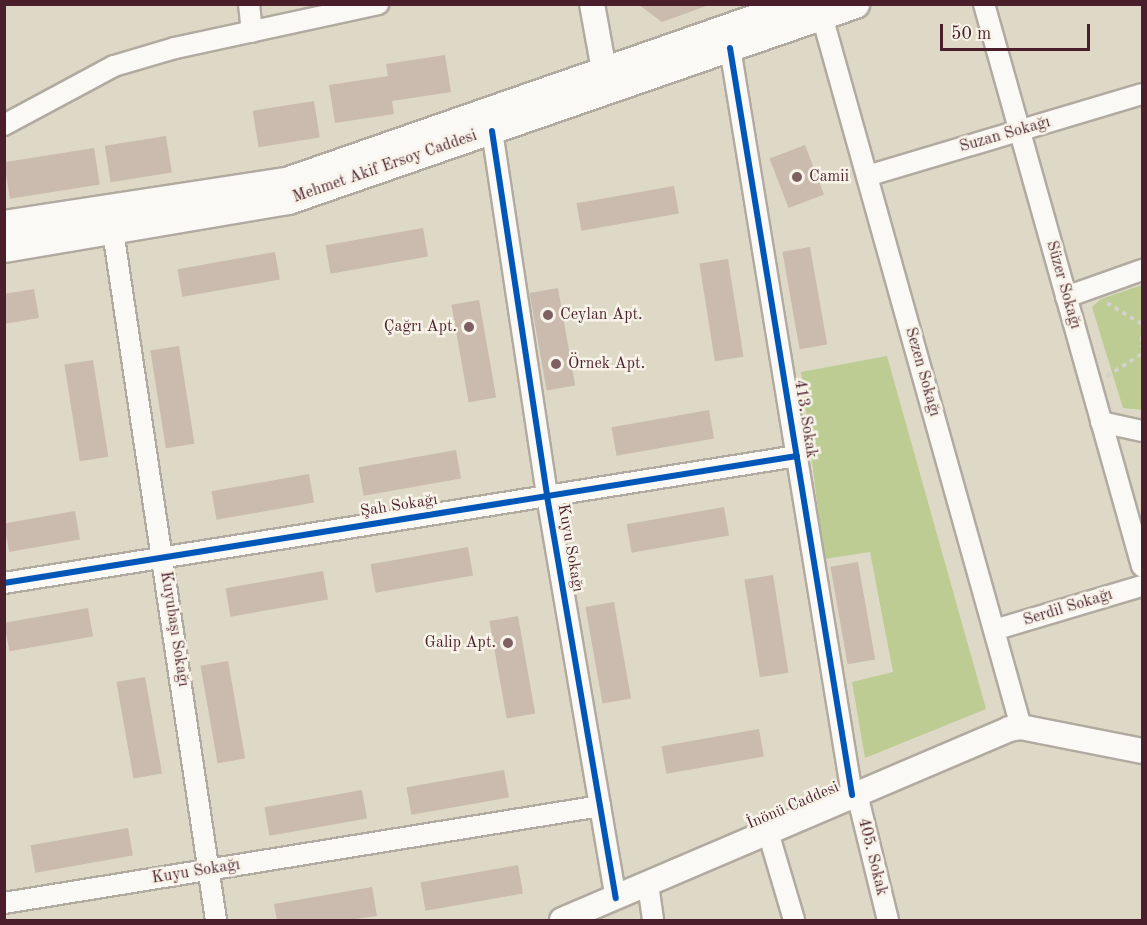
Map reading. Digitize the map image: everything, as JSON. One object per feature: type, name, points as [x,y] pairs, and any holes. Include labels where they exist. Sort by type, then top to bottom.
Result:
[{"type":"main road","name":"Mehmet Akif Ersoy Caddesi","points":[[4,224],[286,181],[795,4]]},
{"type":"main road","name":"Mehmet Akif Ersoy Caddesi","points":[[4,248],[288,200],[855,4]]},
{"type":"street","points":[[249,4],[252,32]]},
{"type":"street","points":[[4,124],[114,66],[175,48],[378,4]]},
{"type":"street","points":[[592,4],[604,70]]},
{"type":"street","name":"Süzer Sokağı","points":[[984,4],[1090,386],[1143,566]]},
{"type":"street","name":"Sezen Sokağı","points":[[822,16],[1021,727]]},
{"type":"street","name":"413. Sokak","points":[[730,48],[855,795]]},
{"type":"street","name":"Suzan Sokağı","points":[[867,176],[1143,94]]},
{"type":"street","name":"Kuyu Sokağı","points":[[492,131],[547,496],[616,898]]},
{"type":"street","name":"Kuyubaşı Sokağı","points":[[112,231],[210,869],[216,921]]},
{"type":"street","points":[[1066,297],[1143,270]]},
{"type":"street","points":[[1101,422],[1143,431]]},
{"type":"street","name":"Şah Sokağı","points":[[4,583],[797,456]]},
{"type":"street","name":"Serdil Sokağı","points":[[994,630],[1143,586]]},
{"type":"street","name":"İnönü Caddesi","points":[[562,921],[1009,729],[1021,727],[1143,751]]},
{"type":"street","name":"405. Sokak","points":[[855,795],[888,921]]},
{"type":"street","name":"Kuyu Sokağı","points":[[4,903],[600,806]]},
{"type":"street","points":[[768,832],[795,921]]},
{"type":"street","points":[[648,884],[654,921]]},
{"type":"path","points":[[1086,290],[1143,324]]},
{"type":"path","points":[[1143,336],[1143,347]]},
{"type":"path","points":[[1090,386],[1143,354]]},
{"type":"green space","points":[[1142,285],[1142,410],[1123,408],[1092,307],[1101,299]]},
{"type":"green space","points":[[887,356],[986,709],[865,758],[852,682],[893,672],[870,552],[824,559],[801,372]]},
{"type":"building","points":[[638,4],[709,4],[709,5],[662,22]]},
{"type":"building","points":[[445,55],[451,92],[392,101],[394,114],[335,123],[329,85],[388,76],[386,64]]},
{"type":"building","points":[[314,101],[320,138],[259,147],[253,111]]},
{"type":"building","points":[[166,136],[172,173],[111,182],[105,146]]},
{"type":"building","name":"Camii","points":[[805,145],[824,194],[789,208],[770,159]]},
{"type":"building","points":[[94,148],[100,185],[10,199],[4,162]]},
{"type":"building","points":[[674,186],[679,214],[581,231],[577,203]]},
{"type":"building","points":[[423,228],[428,257],[331,274],[326,245]]},
{"type":"building","points":[[810,247],[827,344],[800,349],[782,252]]},
{"type":"building","points":[[275,252],[280,280],[182,297],[178,269]]},
{"type":"building","points":[[728,259],[743,357],[715,361],[699,264]]},
{"type":"building","points":[[558,288],[575,385],[547,391],[529,293]]},
{"type":"building","points":[[34,289],[39,318],[4,324],[4,294]]},
{"type":"building","points":[[479,300],[496,397],[469,402],[451,305]]},
{"type":"building","points":[[179,346],[194,444],[166,448],[150,351]]},
{"type":"building","points":[[93,360],[108,457],[80,461],[64,365]]},
{"type":"building","points":[[709,410],[714,439],[617,456],[612,427]]},
{"type":"building","points":[[456,450],[461,479],[364,496],[359,467]]},
{"type":"building","points":[[309,474],[314,503],[217,520],[212,491]]},
{"type":"building","points":[[724,507],[729,536],[632,553],[627,524]]},
{"type":"building","points":[[75,511],[80,540],[9,552],[4,524]]},
{"type":"building","points":[[468,547],[473,576],[376,593],[371,564]]},
{"type":"building","points":[[858,562],[875,659],[848,664],[830,567]]},
{"type":"building","points":[[323,571],[328,600],[231,617],[226,588]]},
{"type":"building","points":[[773,575],[788,673],[760,677],[744,580]]},
{"type":"building","points":[[614,602],[631,699],[602,704],[585,607]]},
{"type":"building","points":[[88,608],[93,637],[9,651],[4,623]]},
{"type":"building","points":[[518,616],[535,713],[507,719],[489,621]]},
{"type":"building","points":[[228,661],[245,758],[218,763],[200,666]]},
{"type":"building","points":[[145,677],[162,774],[133,779],[116,682]]},
{"type":"building","points":[[759,729],[764,757],[666,774],[662,746]]},
{"type":"building","points":[[504,770],[509,798],[411,815],[407,787]]},
{"type":"building","points":[[362,790],[367,819],[270,836],[265,807]]},
{"type":"building","points":[[128,828],[133,856],[35,873],[31,845]]},
{"type":"building","points":[[518,865],[523,894],[426,911],[421,882]]},
{"type":"building","points":[[372,887],[377,916],[348,920],[277,920],[274,904]]},
{"type":"cycle path","points":[[730,48],[852,795]]},
{"type":"cycle path","points":[[492,131],[547,496],[616,898]]},
{"type":"cycle path","points":[[4,583],[797,456]]},
{"type":"place","name":"Camii","points":[[797,177]]},
{"type":"place","name":"Ceylan Apt.","points":[[548,315]]},
{"type":"place","name":"Çağrı Apt.","points":[[469,327]]},
{"type":"place","name":"Örnek Apt.","points":[[556,364]]},
{"type":"place","name":"Galip Apt.","points":[[508,643]]}]
